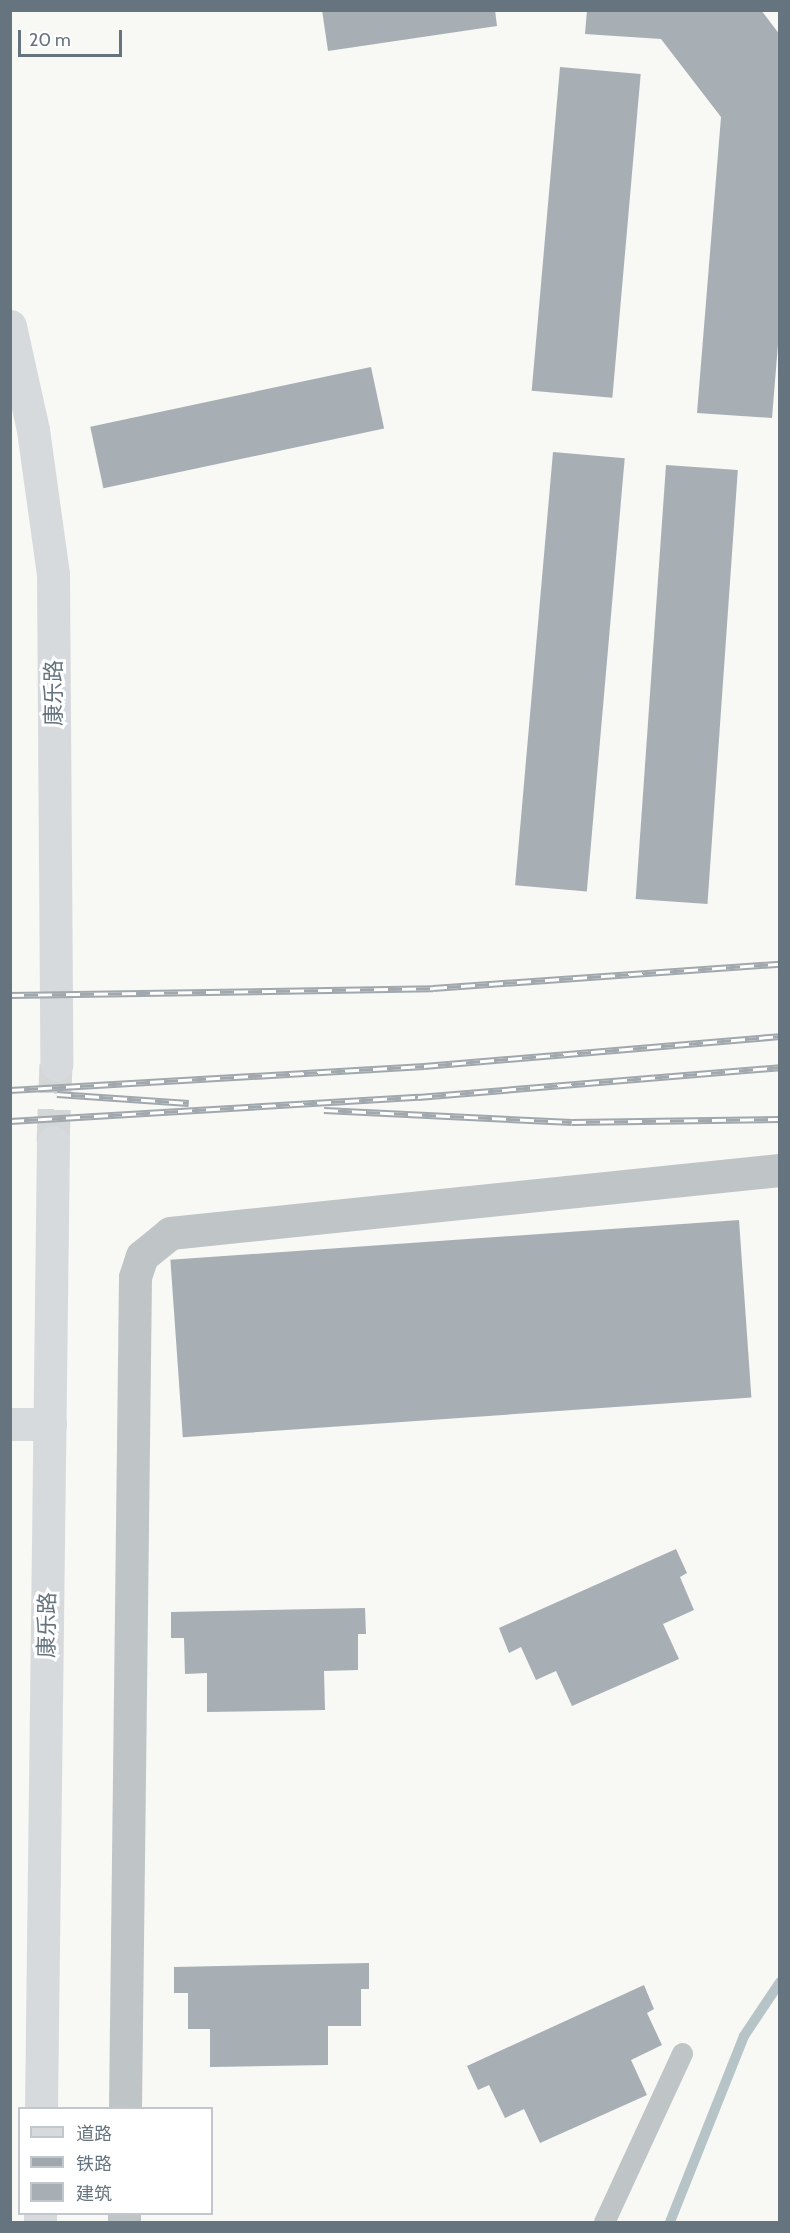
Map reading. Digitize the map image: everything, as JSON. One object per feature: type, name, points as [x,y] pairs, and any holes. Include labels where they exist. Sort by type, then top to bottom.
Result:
[{"type":"main road","name":"康乐路","points":[[10,326],[37,452],[53,574],[56,1064]]},
{"type":"main road","name":"康乐路","points":[[41,2107],[53,1142]]},
{"type":"main road","points":[[10,1425],[50,1424]]},
{"type":"street","points":[[125,2107],[135,1277],[141,1256],[170,1233],[780,1170]]},
{"type":"lane","points":[[604,2223],[682,2053]]},
{"type":"building","points":[[322,10],[495,10],[497,26],[328,51]]},
{"type":"building","points":[[587,10],[761,10],[780,35],[780,320],[772,418],[697,413],[721,117],[661,39],[585,34]]},
{"type":"building","points":[[560,67],[641,74],[612,398],[532,391]]},
{"type":"building","points":[[371,367],[384,429],[103,488],[90,427]]},
{"type":"building","points":[[553,452],[625,458],[587,892],[515,885]]},
{"type":"building","points":[[666,465],[738,470],[707,904],[636,899]]},
{"type":"building","points":[[739,1220],[751,1398],[183,1437],[170,1260]]},
{"type":"building","points":[[676,1549],[687,1573],[680,1577],[694,1610],[663,1624],[679,1659],[572,1706],[556,1671],[536,1680],[521,1647],[509,1653],[499,1628]]},
{"type":"building","points":[[365,1608],[366,1634],[358,1634],[358,1670],[324,1671],[325,1710],[207,1712],[207,1673],[185,1674],[184,1638],[171,1638],[171,1612]]},
{"type":"building","points":[[369,1963],[369,1989],[361,1989],[361,2026],[328,2026],[328,2065],[210,2067],[210,2029],[188,2029],[188,1993],[174,1993],[174,1967]]},
{"type":"building","points":[[644,1985],[654,2009],[647,2013],[662,2045],[631,2060],[647,2095],[540,2143],[524,2109],[505,2118],[489,2085],[478,2090],[467,2066]]},
{"type":"waterway","points":[[670,2222],[744,2036],[780,1982]]},
{"type":"tunnel","points":[[53,1142],[56,1064]]},
{"type":"railway","points":[[10,995],[433,988],[780,964]]},
{"type":"railway","points":[[10,1090],[424,1066],[780,1036]]},
{"type":"railway","points":[[10,1121],[418,1097],[780,1067]]},
{"type":"railway","points":[[57,1094],[189,1103]]},
{"type":"railway","points":[[324,1110],[572,1122],[780,1119]]}]
